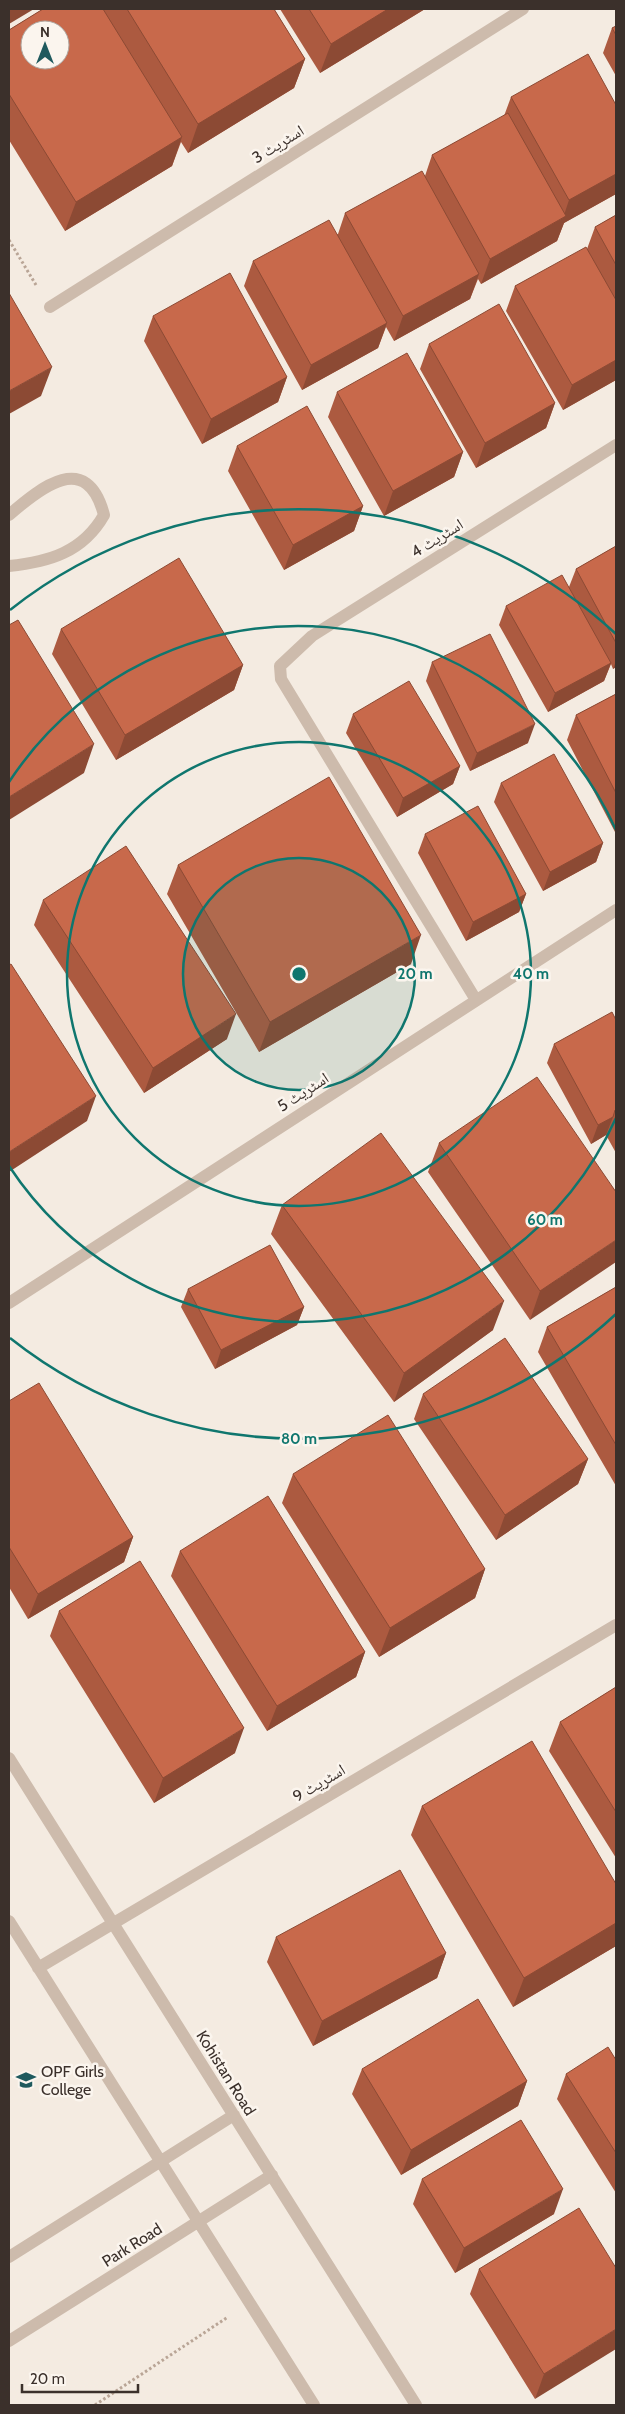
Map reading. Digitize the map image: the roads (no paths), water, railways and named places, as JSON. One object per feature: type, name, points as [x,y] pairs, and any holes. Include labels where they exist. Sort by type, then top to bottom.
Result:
[{"type":"street","name":"اسٹریٹ 3","points":[[50,307],[524,9]]},
{"type":"street","name":"اسٹریٹ 4","points":[[476,1000],[281,679],[280,666],[312,636],[616,445]]},
{"type":"street","points":[[9,515],[36,493],[66,478],[81,480],[92,491],[101,505],[104,515],[95,530],[82,543],[50,559],[32,564],[9,566]]},
{"type":"street","name":"اسٹریٹ 5","points":[[9,1303],[616,910]]},
{"type":"street","name":"اسٹریٹ 9","points":[[38,1968],[616,1625]]},
{"type":"street","name":"Kohistan Road","points":[[9,1758],[416,2405]]},
{"type":"street","points":[[9,1921],[314,2405]]},
{"type":"street","points":[[9,2257],[234,2116]]},
{"type":"street","name":"Park Road","points":[[9,2341],[272,2175]]},
{"type":"place","name":"OPF Girls College","points":[[26,2080]]}]
